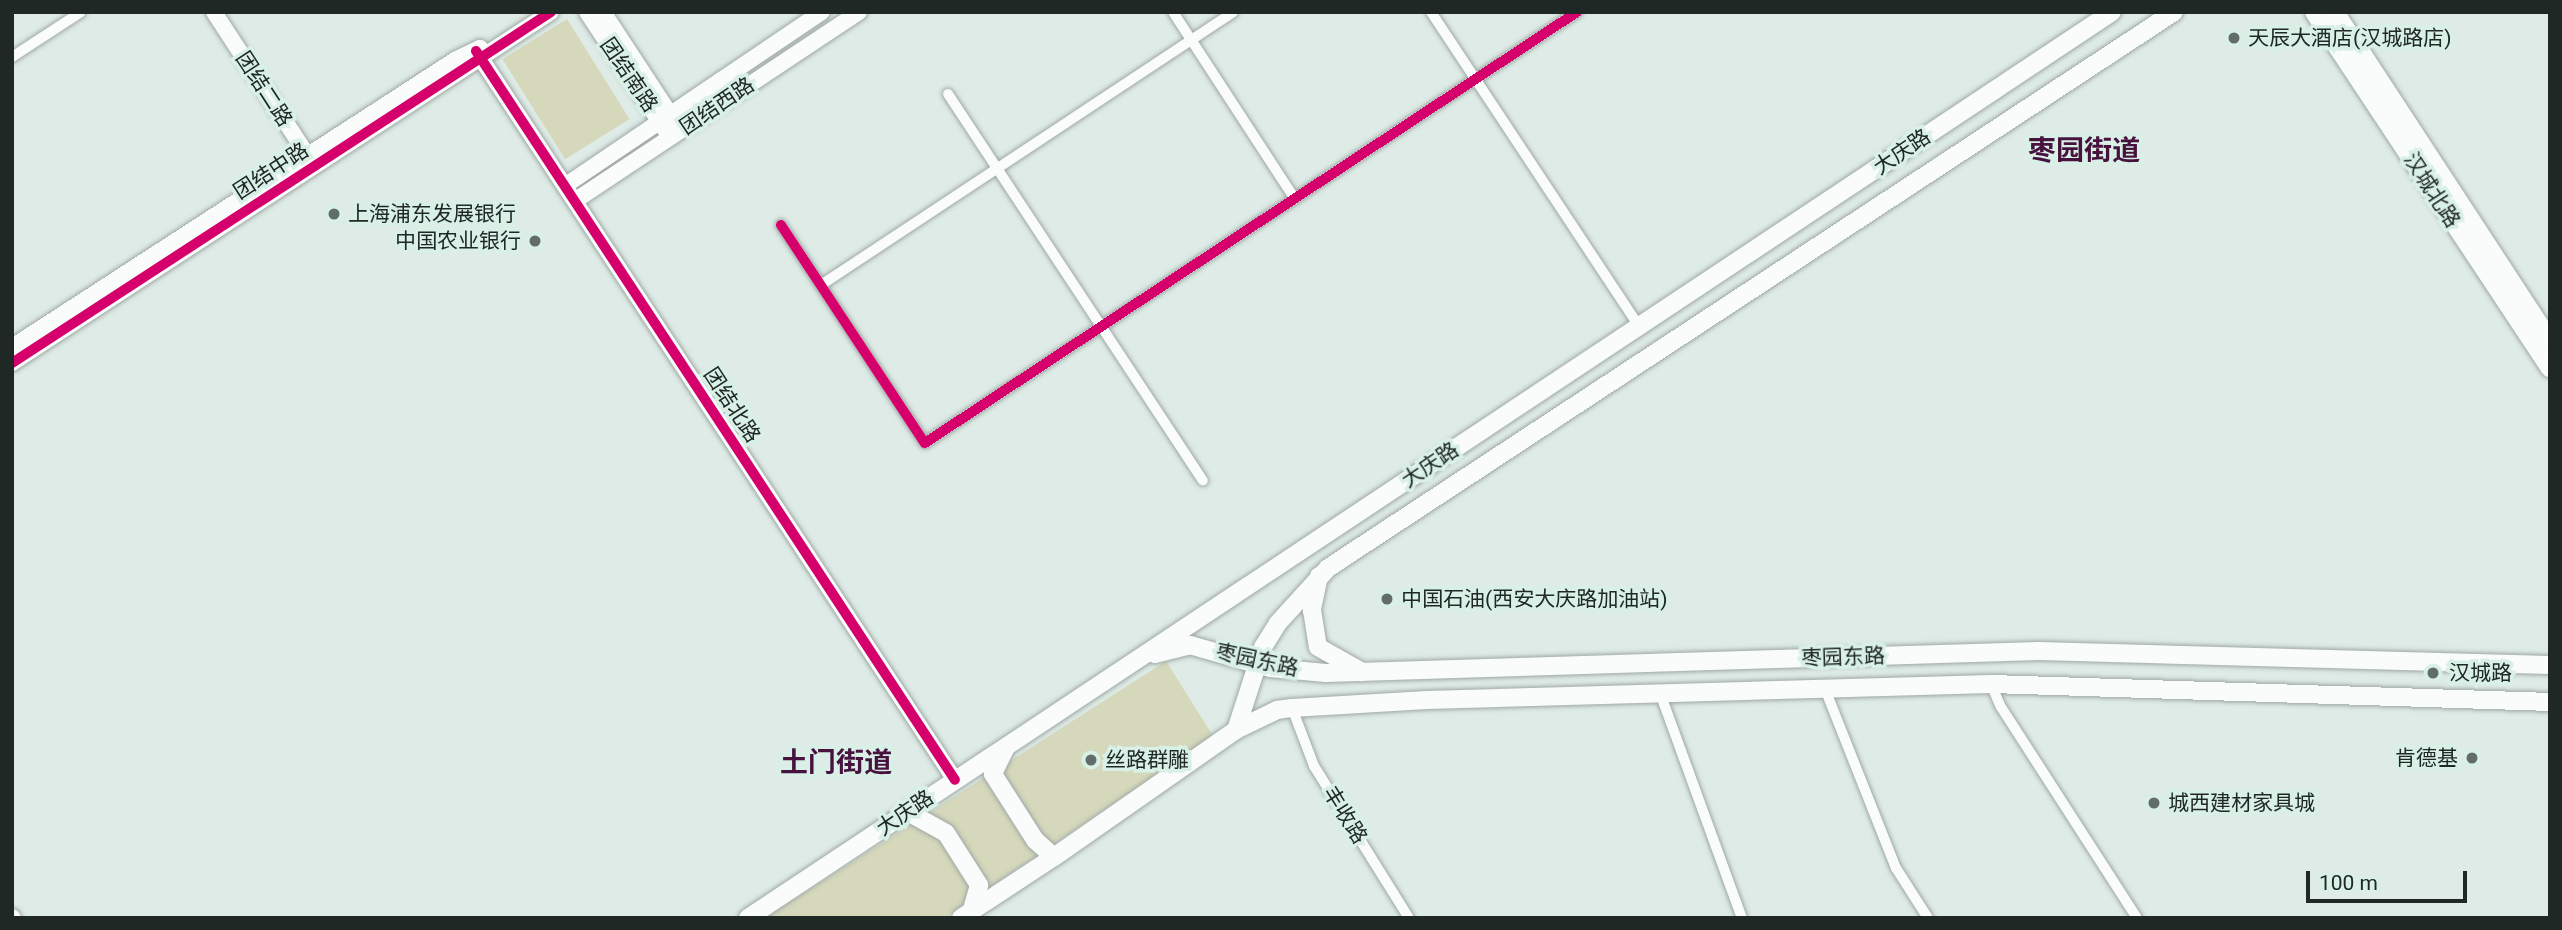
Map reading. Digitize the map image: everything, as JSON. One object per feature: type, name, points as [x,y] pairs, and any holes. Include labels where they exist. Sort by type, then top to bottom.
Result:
[{"type":"main road","name":"大庆路","points":[[748,918],[2112,12]]},
{"type":"main road","name":"大庆路","points":[[1236,730],[1257,663],[1278,623],[1320,575],[2174,12]]},
{"type":"main road","name":"汉城北路","points":[[2314,12],[2550,368]]},
{"type":"main road","name":"汉城北路","points":[[2336,12],[2550,340]]},
{"type":"main road","points":[[1354,515],[1371,539]]},
{"type":"main road","points":[[1320,575],[1312,610],[1318,647],[1362,672]]},
{"type":"main road","name":"枣园东路","points":[[1141,657],[1190,645],[1257,663],[1326,673],[2039,651],[2550,665]]},
{"type":"main road","name":"枣园东路","points":[[1236,730],[1277,710],[1292,708],[1660,693],[1991,684],[2550,702]]},
{"type":"main road","points":[[970,915],[1236,730]]},
{"type":"main road","points":[[1006,747],[993,774],[1035,839],[1054,857]]},
{"type":"main road","points":[[908,812],[946,833],[979,885],[970,915]]},
{"type":"street","points":[[12,57],[81,12]]},
{"type":"street","name":"团结二路","points":[[214,12],[311,161]]},
{"type":"street","name":"团结中路","points":[[479,54],[535,12]]},
{"type":"street","name":"团结中路","points":[[12,347],[479,54],[551,12]]},
{"type":"street","name":"团结南路","points":[[587,12],[676,134]]},
{"type":"street","name":"团结南路","points":[[603,12],[665,118]]},
{"type":"street","name":"团结西路","points":[[566,185],[822,12]]},
{"type":"street","name":"团结西路","points":[[576,200],[859,12]]},
{"type":"street","points":[[1173,12],[1295,199]]},
{"type":"street","points":[[821,285],[1233,12]]},
{"type":"street","points":[[1431,12],[1639,326]]},
{"type":"street","points":[[781,225],[925,443],[1577,12]]},
{"type":"street","name":"团结北路","points":[[479,54],[955,780]]},
{"type":"street","points":[[948,94],[1203,481]]},
{"type":"street","name":"团结中路","points":[[12,363],[311,161]]},
{"type":"street","points":[[1991,684],[2001,707],[2137,918]]},
{"type":"street","points":[[1825,689],[1896,868],[1928,918]]},
{"type":"street","points":[[1660,693],[1742,918]]},
{"type":"street","name":"丰收路","points":[[1292,708],[1314,766],[1409,918]]},
{"type":"green space","points":[[567,19],[630,119],[565,159],[503,59]]},
{"type":"green space","points":[[1166,661],[1213,736],[945,918],[765,918]]},
{"type":"cycle path","points":[[12,363],[551,12]]},
{"type":"cycle path","points":[[781,225],[925,443],[1577,12]]},
{"type":"cycle path","points":[[476,51],[955,780]]},
{"type":"place","name":"天辰大酒店(汉城路店)","points":[[2234,38]]},
{"type":"place","name":"上海浦东发展银行","points":[[334,214]]},
{"type":"place","name":"中国农业银行","points":[[535,241]]},
{"type":"place","name":"中国石油(西安大庆路加油站)","points":[[1387,599]]},
{"type":"place","name":"汉城路","points":[[2433,673]]},
{"type":"place","name":"肯德基","points":[[2472,758]]},
{"type":"place","name":"丝路群雕","points":[[1091,760]]},
{"type":"place","name":"城西建材家具城","points":[[2154,803]]},
{"type":"district","name":"枣园街道","points":[[2084,151]]},
{"type":"district","name":"土门街道","points":[[836,763]]}]
